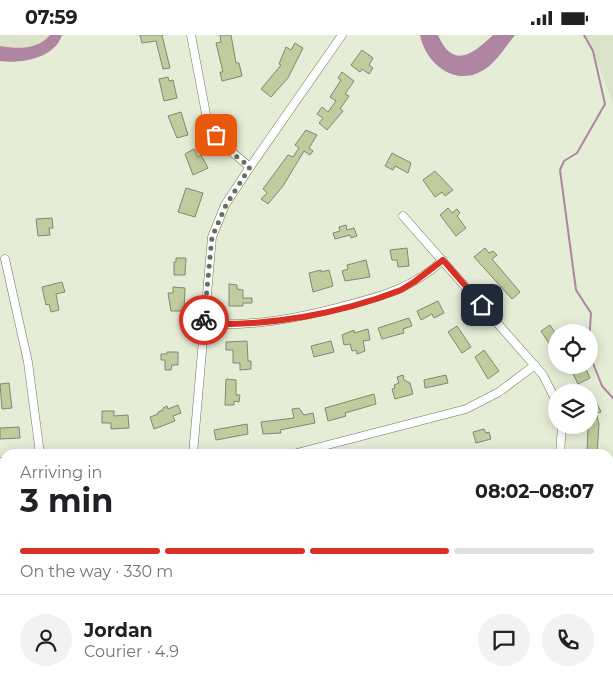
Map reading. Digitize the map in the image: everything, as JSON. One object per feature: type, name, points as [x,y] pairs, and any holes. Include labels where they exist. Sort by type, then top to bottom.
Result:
[{"type":"street","points":[[190,35],[207,119],[221,143],[250,167]]},
{"type":"street","points":[[193,449],[212,237],[226,205],[250,167],[342,35]]},
{"type":"street","points":[[403,215],[535,365],[549,384]]},
{"type":"street","points":[[4,259],[28,362],[39,449]]},
{"type":"street","points":[[204,324],[255,325],[276,322],[376,298],[414,282],[443,260]]},
{"type":"street","points":[[313,449],[466,409],[499,392],[535,365]]},
{"type":"street","points":[[560,449],[561,434]]},
{"type":"shaded area","points":[[0,35],[57,35],[41,47],[0,53]]},
{"type":"shaded area","points":[[50,35],[62,35],[58,43],[45,54],[27,60],[0,61],[0,46],[20,48],[33,46]]},
{"type":"shaded area","points":[[420,35],[438,35],[450,52],[464,55],[471,53],[493,35],[515,35],[495,60],[485,69],[470,76],[460,76],[450,74],[434,62],[423,45]]},
{"type":"shaded area","points":[[584,35],[613,35],[613,103],[593,51]]},
{"type":"building","points":[[140,35],[162,35],[170,68],[163,69],[156,41],[142,43]]},
{"type":"building","points":[[220,35],[231,35],[236,63],[239,63],[242,76],[222,81],[220,72],[223,72],[216,43],[221,42]]},
{"type":"building","points":[[295,43],[303,48],[288,78],[271,97],[261,89],[281,65],[279,64],[286,47],[291,50]]},
{"type":"building","points":[[362,50],[373,58],[369,65],[373,68],[369,74],[362,69],[360,72],[351,65]]},
{"type":"building","points":[[342,72],[354,81],[345,94],[349,96],[340,109],[343,111],[327,130],[319,123],[323,118],[317,114],[322,107],[328,112],[336,101],[330,97],[341,80],[338,78]]},
{"type":"building","points":[[168,77],[169,81],[173,80],[177,98],[164,101],[159,79]]},
{"type":"building","points":[[181,112],[188,135],[177,138],[168,116]]},
{"type":"building","points":[[306,130],[317,135],[309,148],[313,151],[310,155],[304,151],[283,186],[268,204],[261,199],[267,193],[263,189],[288,155],[293,157],[299,148],[295,145]]},
{"type":"building","points":[[194,149],[198,157],[201,155],[208,168],[193,175],[185,154]]},
{"type":"building","points":[[392,153],[411,163],[408,173],[395,166],[393,170],[385,166]]},
{"type":"building","points":[[435,171],[453,190],[445,196],[442,192],[435,197],[423,180]]},
{"type":"building","points":[[186,188],[203,193],[195,217],[178,212]]},
{"type":"building","points":[[448,208],[452,213],[457,209],[460,213],[457,216],[466,228],[456,236],[440,215]]},
{"type":"building","points":[[52,218],[53,228],[49,228],[50,235],[38,236],[36,219]]},
{"type":"building","points":[[346,225],[347,230],[354,228],[357,236],[351,238],[350,235],[335,239],[333,233],[340,231],[339,227]]},
{"type":"building","points":[[407,248],[409,266],[398,267],[397,260],[392,260],[390,250]]},
{"type":"building","points":[[485,248],[489,253],[493,251],[497,255],[492,259],[520,292],[512,299],[474,257]]},
{"type":"building","points":[[176,258],[186,258],[185,275],[174,275],[174,262],[176,262]]},
{"type":"building","points":[[366,260],[370,277],[345,281],[342,271],[348,269],[347,265]]},
{"type":"building","points":[[321,270],[321,272],[329,270],[333,286],[313,292],[309,273]]},
{"type":"building","points":[[62,282],[65,292],[56,294],[59,310],[51,312],[49,304],[46,305],[42,287]]},
{"type":"building","points":[[229,284],[237,285],[237,289],[243,290],[243,298],[252,298],[252,303],[243,303],[243,306],[229,306]]},
{"type":"building","points":[[173,287],[185,288],[184,311],[171,311],[168,293],[173,293]]},
{"type":"building","points":[[438,301],[444,313],[434,318],[432,314],[421,320],[417,311]]},
{"type":"building","points":[[409,318],[412,326],[403,329],[404,333],[382,339],[378,328]]},
{"type":"building","points":[[457,326],[471,347],[462,353],[448,332]]},
{"type":"building","points":[[548,326],[548,342],[541,331]]},
{"type":"building","points":[[368,329],[370,340],[363,341],[365,351],[357,354],[356,350],[352,351],[350,344],[344,345],[342,335],[354,330],[354,333]]},
{"type":"building","points":[[247,341],[248,361],[251,361],[251,369],[240,370],[240,363],[233,363],[233,350],[226,350],[226,342]]},
{"type":"building","points":[[331,341],[334,352],[314,357],[311,346]]},
{"type":"building","points":[[484,350],[499,371],[488,379],[475,357]]},
{"type":"building","points":[[167,352],[178,352],[178,365],[172,365],[171,370],[165,370],[165,360],[161,360],[161,354],[167,354]]},
{"type":"building","points":[[573,374],[588,374],[590,378],[578,384]]},
{"type":"building","points":[[403,375],[404,380],[410,383],[413,394],[395,399],[392,389],[395,388],[394,385],[399,383],[397,377]]},
{"type":"building","points":[[446,375],[448,383],[425,388],[424,380]]},
{"type":"building","points":[[226,379],[236,380],[236,395],[240,395],[239,402],[234,401],[234,405],[225,405]]},
{"type":"building","points":[[9,383],[12,408],[2,409],[0,384]]},
{"type":"building","points":[[374,394],[376,404],[345,413],[346,416],[328,421],[325,408]]},
{"type":"building","points":[[178,405],[181,413],[173,416],[175,421],[154,429],[150,417],[158,414],[167,406],[168,409]]},
{"type":"building","points":[[299,408],[304,415],[313,413],[315,423],[280,430],[281,433],[263,434],[261,422],[294,418],[292,409]]},
{"type":"building","points":[[102,411],[114,411],[114,416],[128,415],[129,428],[111,429],[111,423],[102,423]]},
{"type":"building","points":[[598,420],[599,424],[597,449],[587,449],[588,434],[598,434]]},
{"type":"building","points":[[247,424],[248,434],[216,440],[214,430]]},
{"type":"building","points":[[19,427],[20,438],[0,439],[0,428]]},
{"type":"building","points":[[484,429],[486,433],[489,432],[491,439],[476,443],[473,432]]},
{"type":"waterway","points":[[584,35],[593,51],[605,104],[577,153],[564,161],[560,170],[576,290],[591,313],[590,324]]},
{"type":"waterway","points":[[597,374],[602,386],[613,398]]},
{"type":"way so far","points":[[204,320],[212,237],[220,215],[233,191],[250,167],[227,149],[216,135]]},
{"type":"route","points":[[204,320],[204,324],[255,325],[311,315],[394,293],[414,282],[443,260],[482,305]]}]
